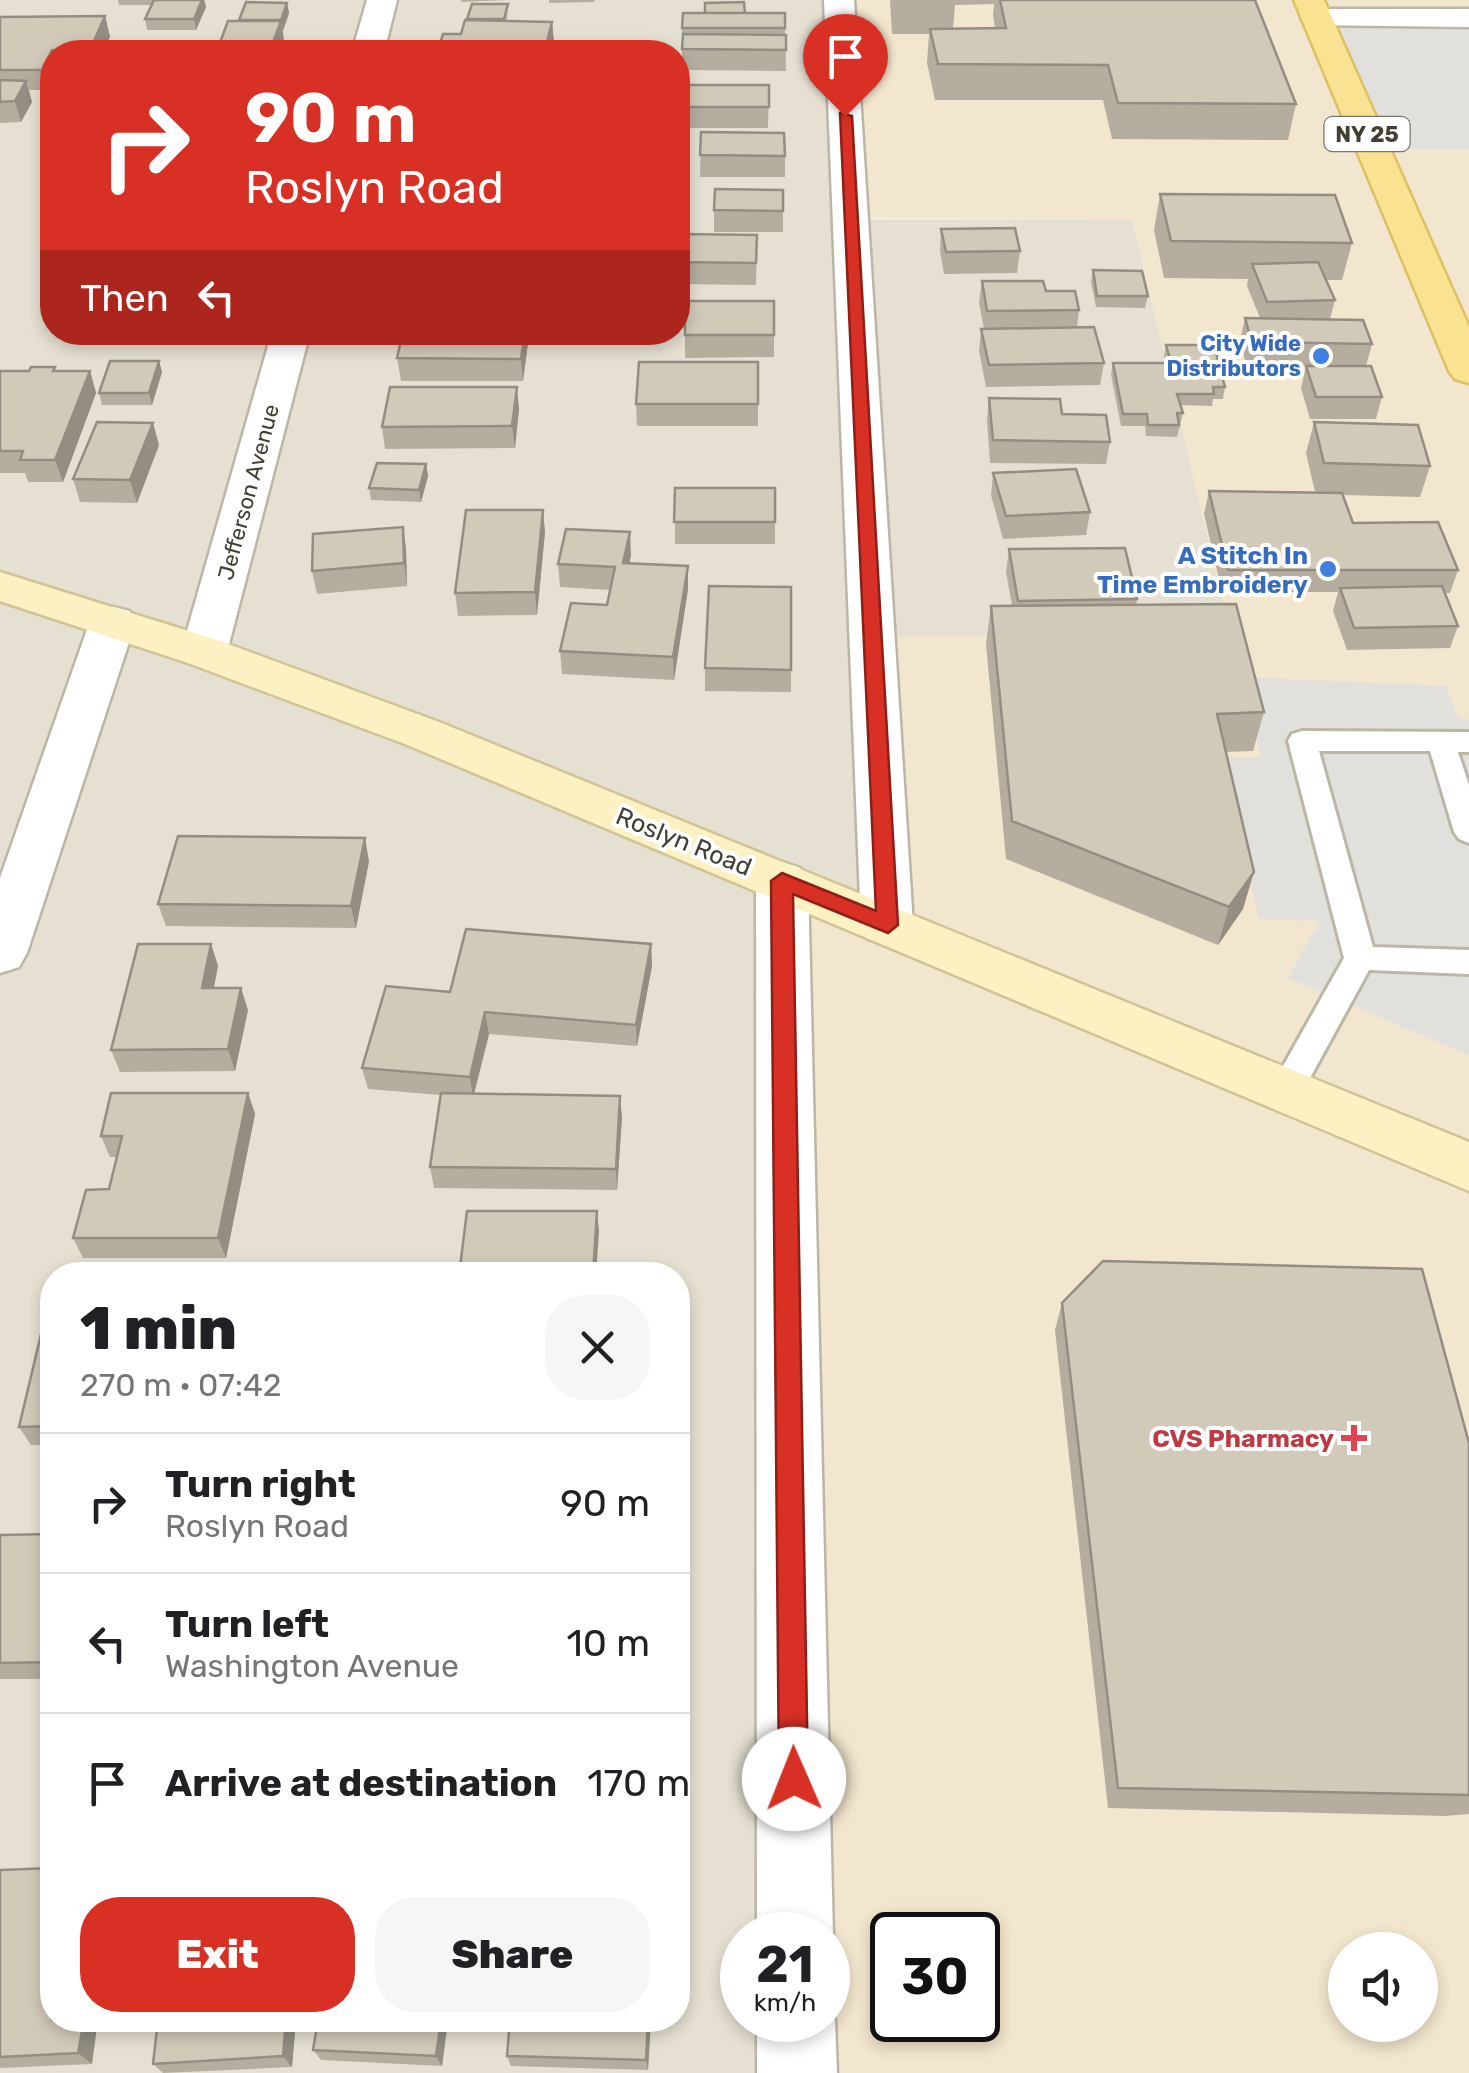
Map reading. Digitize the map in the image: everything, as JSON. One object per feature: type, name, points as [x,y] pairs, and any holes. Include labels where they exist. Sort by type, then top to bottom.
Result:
[{"type":"main road","name":"NY 25","points":[[1313,9],[1469,372]]},
{"type":"main road","name":"Roslyn Road","points":[[0,586],[204,652],[422,733],[1469,1167]]},
{"type":"street","points":[[371,40],[382,0]]},
{"type":"street","points":[[838,0],[888,925]]},
{"type":"street","points":[[1313,9],[1469,18]]},
{"type":"street","name":"Jefferson Avenue","points":[[204,652],[287,345]]},
{"type":"street","points":[[0,953],[113,621]]},
{"type":"street","points":[[782,881],[795,1912]]},
{"type":"street","points":[[796,2042],[797,2073]]},
{"type":"lane","points":[[1286,1091],[1360,958],[1302,740],[1455,742],[1469,832]]},
{"type":"lane","points":[[1360,958],[1469,962]]},
{"type":"shaded area","points":[[0,0],[847,0],[865,220],[1132,219],[1231,635],[819,1912],[720,1912],[720,2042],[814,2042],[815,2073],[0,2073]]},
{"type":"shaded area","points":[[842,0],[1469,0],[1469,2073],[797,2073],[815,2042],[850,2042],[850,1912],[827,1912],[782,881],[886,925],[882,637],[1231,634],[1132,219],[867,217]]},
{"type":"shaded area","points":[[1317,18],[1469,18],[1469,149],[1373,149]]},
{"type":"shaded area","points":[[1241,677],[1446,686],[1458,719],[1469,720],[1469,1055],[1288,978],[1320,921],[1259,919],[1222,757],[1261,757]]},
{"type":"building","points":[[154,0],[202,0],[194,19],[145,19]]},
{"type":"building","points":[[1000,0],[1255,0],[1296,104],[1118,103],[1108,65],[938,64],[930,29],[1006,28]]},
{"type":"building","points":[[246,2],[287,3],[281,20],[239,20]]},
{"type":"building","points":[[744,2],[745,13],[705,13],[705,3]]},
{"type":"building","points":[[472,4],[508,4],[504,19],[467,19]]},
{"type":"building","points":[[683,13],[785,13],[785,28],[682,28]]},
{"type":"building","points":[[105,16],[94,40],[40,40],[40,70],[0,70],[0,17]]},
{"type":"building","points":[[465,20],[552,22],[547,40],[441,40],[443,34],[461,34]]},
{"type":"building","points":[[228,21],[281,21],[274,40],[221,40]]},
{"type":"building","points":[[683,34],[786,35],[786,50],[690,49],[690,40],[683,40]]},
{"type":"building","points":[[0,80],[26,81],[15,101],[0,102]]},
{"type":"building","points":[[690,85],[769,85],[769,107],[690,107]]},
{"type":"building","points":[[701,132],[784,133],[785,156],[700,155]]},
{"type":"building","points":[[715,189],[783,190],[783,211],[714,210]]},
{"type":"building","points":[[1160,194],[1335,195],[1352,243],[1171,241]]},
{"type":"building","points":[[1015,228],[1020,251],[946,252],[941,229]]},
{"type":"building","points":[[690,234],[757,235],[756,263],[690,262]]},
{"type":"building","points":[[1318,262],[1335,300],[1267,302],[1252,264]]},
{"type":"building","points":[[1093,270],[1142,271],[1148,296],[1097,296]]},
{"type":"building","points":[[982,281],[1043,281],[1046,291],[1075,291],[1079,310],[987,311]]},
{"type":"building","points":[[690,301],[774,301],[774,335],[690,335]]},
{"type":"building","points":[[1245,318],[1363,320],[1372,344],[1252,342]]},
{"type":"building","points":[[1094,327],[1104,363],[989,365],[981,329]]},
{"type":"building","points":[[400,345],[523,345],[521,359],[397,358]]},
{"type":"building","points":[[1166,345],[1214,345],[1225,387],[1213,387],[1214,394],[1177,394],[1183,413],[1177,413],[1179,425],[1148,425],[1147,414],[1123,414],[1113,363],[1171,363]]},
{"type":"building","points":[[110,361],[159,361],[149,393],[99,393]]},
{"type":"building","points":[[639,362],[758,362],[758,404],[636,404]]},
{"type":"building","points":[[1306,366],[1371,366],[1382,397],[1316,397]]},
{"type":"building","points":[[31,367],[90,371],[55,460],[20,460],[23,451],[0,451],[0,371],[29,371]]},
{"type":"building","points":[[390,387],[517,387],[512,426],[382,427]]},
{"type":"building","points":[[989,398],[1060,399],[1062,414],[1106,415],[1110,442],[993,440]]},
{"type":"building","points":[[97,422],[153,423],[130,480],[73,479]]},
{"type":"building","points":[[1314,422],[1418,425],[1430,466],[1324,463]]},
{"type":"building","points":[[377,463],[426,464],[419,490],[369,488]]},
{"type":"building","points":[[1076,469],[1090,512],[1006,516],[993,473]]},
{"type":"building","points":[[675,488],[775,488],[775,522],[674,522]]},
{"type":"building","name":"A Stitch In Time Embroidery","points":[[1209,491],[1342,493],[1353,523],[1438,522],[1458,570],[1228,570]]},
{"type":"building","points":[[466,510],[543,510],[535,592],[455,593]]},
{"type":"building","points":[[403,527],[404,563],[312,571],[313,534]]},
{"type":"building","points":[[566,529],[630,532],[623,563],[688,566],[673,657],[560,651],[571,603],[607,605],[615,567],[558,564]]},
{"type":"building","points":[[1125,548],[1137,599],[1018,601],[1009,549]]},
{"type":"building","points":[[709,586],[791,587],[791,670],[705,668]]},
{"type":"building","points":[[1442,586],[1458,626],[1354,628],[1340,588]]},
{"type":"building","points":[[1236,604],[1264,712],[1217,714],[1254,872],[1229,907],[1012,821],[991,606]]},
{"type":"building","points":[[178,836],[365,838],[351,906],[158,904]]},
{"type":"building","points":[[466,929],[651,944],[636,1025],[485,1012],[470,1077],[362,1068],[386,986],[450,992]]},
{"type":"building","points":[[138,944],[211,944],[202,988],[241,988],[228,1049],[111,1050]]},
{"type":"building","points":[[111,1093],[248,1093],[218,1238],[73,1238],[86,1190],[109,1189],[122,1136],[101,1136]]},
{"type":"building","points":[[441,1093],[620,1096],[616,1169],[430,1167]]},
{"type":"building","points":[[467,1211],[597,1211],[594,1262],[461,1262]]},
{"type":"building","name":"CVS Pharmacy","points":[[1103,1261],[1422,1269],[1469,1443],[1469,1795],[1118,1788],[1062,1303]]},
{"type":"building","points":[[40,1339],[40,1426],[19,1427]]},
{"type":"building","points":[[40,1534],[40,1662],[0,1663],[0,1535]]},
{"type":"building","points":[[40,1868],[40,2032],[82,2032],[78,2053],[0,2057],[0,1870]]},
{"type":"building","points":[[157,2032],[285,2032],[283,2056],[153,2064]]},
{"type":"building","points":[[316,2032],[439,2032],[436,2056],[313,2050]]},
{"type":"building","points":[[509,2032],[647,2032],[646,2060],[507,2056]]},
{"type":"place","name":"City Wide Distributors","points":[[1321,356]]},
{"type":"place","name":"A Stitch In Time Embroidery","points":[[1328,569]]},
{"type":"place","name":"CVS Pharmacy","points":[[1354,1438]]},
{"type":"route","points":[[794,1779],[782,881],[888,925],[845,116]]}]
